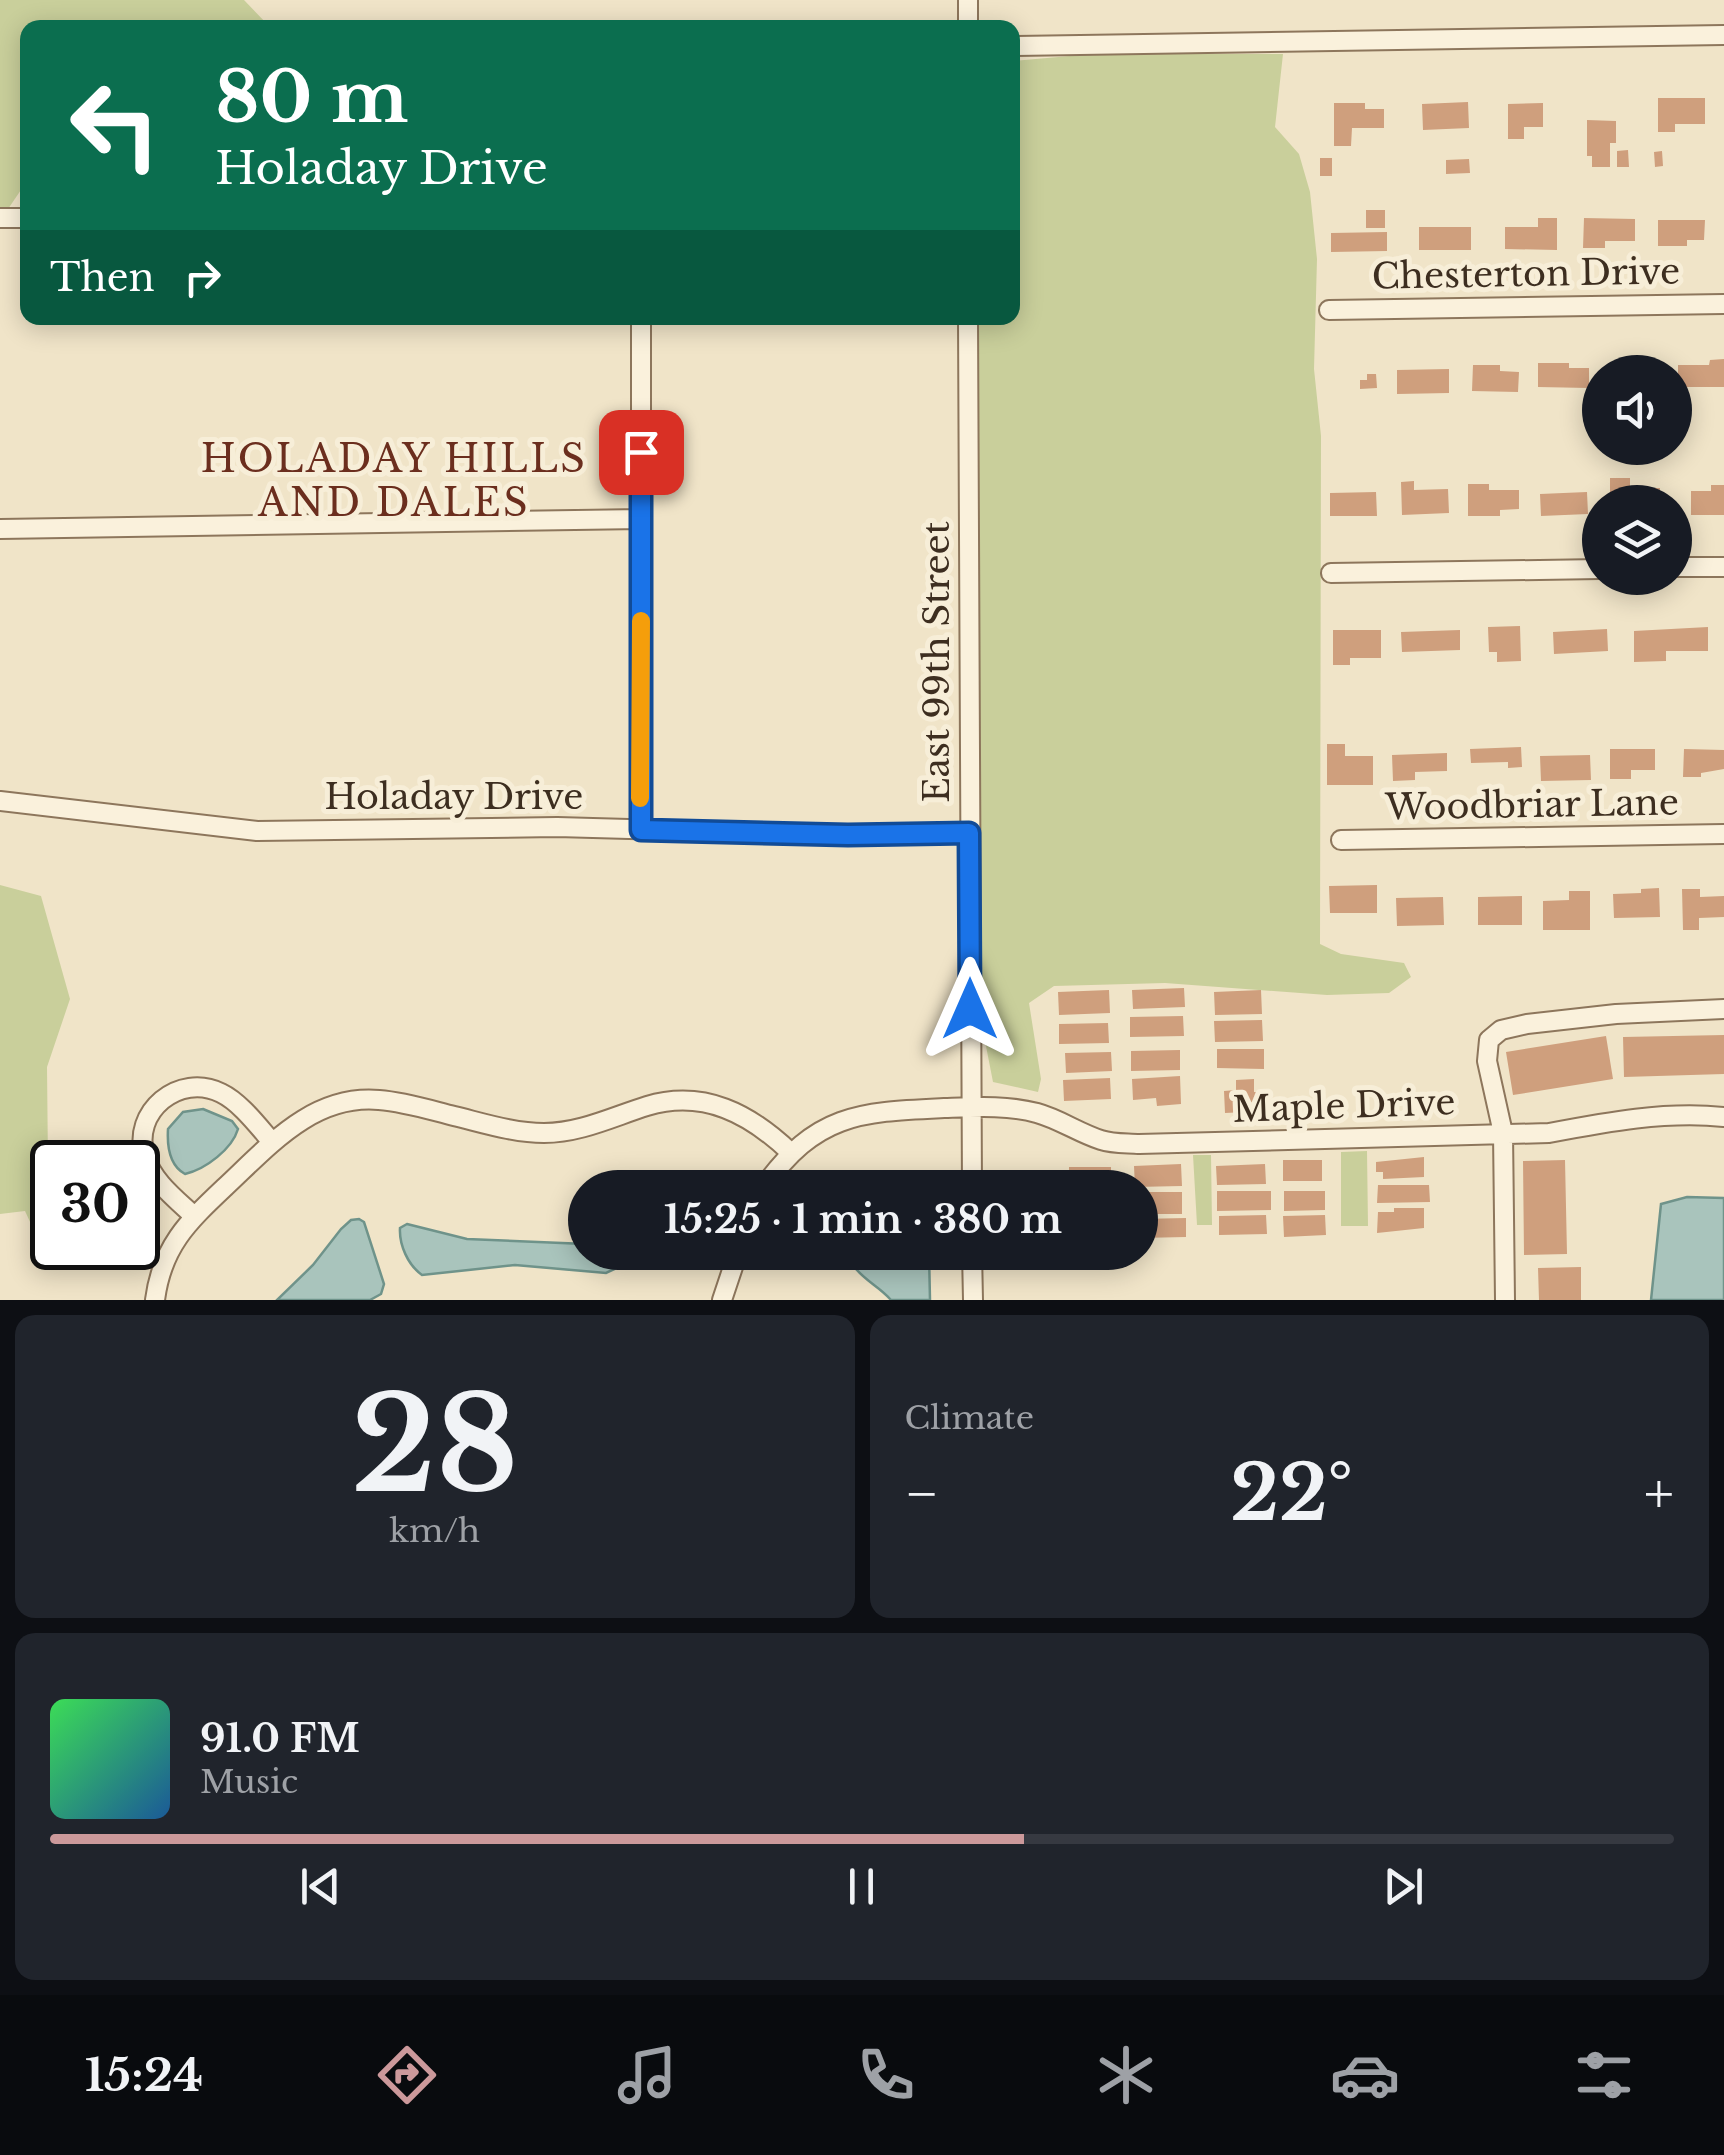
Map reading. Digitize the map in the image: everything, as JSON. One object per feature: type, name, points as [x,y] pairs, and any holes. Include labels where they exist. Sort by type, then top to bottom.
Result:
[{"type":"street","points":[[1020,46],[1724,35]]},
{"type":"street","name":"Chesterton Drive","points":[[1330,310],[1724,304]]},
{"type":"street","points":[[641,830],[642,325]]},
{"type":"street","name":"East 99th Street","points":[[968,325],[972,1170]]},
{"type":"street","points":[[0,529],[641,520]]},
{"type":"street","points":[[1692,568],[1724,567]]},
{"type":"street","points":[[1331,573],[1582,568]]},
{"type":"street","name":"Holaday Drive","points":[[0,800],[257,831],[557,827],[848,835],[969,833]]},
{"type":"street","name":"Woodbriar Lane","points":[[1341,840],[1724,834]]},
{"type":"street","points":[[1505,1300],[1503,1133],[1487,1061],[1489,1040],[1501,1030],[1616,1014],[1724,1009]]},
{"type":"street","points":[[194,1216],[152,1173],[143,1152],[144,1127],[164,1098],[194,1088],[221,1093],[272,1142]]},
{"type":"street","points":[[156,1300],[168,1253],[194,1216],[292,1125],[317,1112],[359,1100],[392,1102],[507,1129],[542,1133],[582,1128],[648,1106],[683,1100],[709,1103],[742,1114],[790,1152],[777,1170]]},
{"type":"street","name":"Maple Drive","points":[[790,1152],[825,1128],[864,1114],[971,1107],[1012,1108],[1039,1114],[1106,1142],[1139,1144],[1549,1133],[1688,1113],[1724,1117]]},
{"type":"street","points":[[722,1300],[732,1270]]},
{"type":"street","points":[[972,1270],[972,1300]]},
{"type":"green space","points":[[0,0],[244,0],[263,20],[20,20],[20,191],[6,212],[0,212]]},
{"type":"green space","points":[[1092,54],[1283,54],[1275,127],[1299,154],[1310,192],[1317,259],[1314,369],[1321,436],[1320,944],[1341,954],[1404,963],[1411,977],[1389,993],[1327,995],[1165,983],[1054,986],[1029,1003],[1041,1079],[1038,1092],[993,1082],[978,1005],[978,325],[1020,325],[1020,60]]},
{"type":"green space","points":[[0,885],[41,896],[70,999],[47,1067],[48,1140],[30,1140],[30,1222],[25,1211],[0,1214]]},
{"type":"green space","points":[[1367,1151],[1368,1226],[1341,1226],[1341,1152]]},
{"type":"green space","points":[[1193,1155],[1211,1155],[1212,1225],[1197,1225]]},
{"type":"water","points":[[203,1109],[232,1121],[238,1129],[217,1157],[185,1174],[170,1155],[168,1129],[183,1112]]},
{"type":"water","points":[[1687,1197],[1724,1198],[1724,1300],[1651,1300],[1661,1204]]},
{"type":"water","points":[[351,1220],[364,1222],[384,1284],[381,1294],[370,1300],[277,1300],[313,1265],[341,1229]]},
{"type":"water","points":[[407,1224],[467,1239],[568,1243],[568,1270],[515,1265],[422,1275],[403,1248],[400,1228]]},
{"type":"water","points":[[857,1270],[929,1270],[930,1300],[891,1300]]},
{"type":"building","points":[[1658,98],[1705,98],[1705,124],[1675,124],[1675,132],[1658,132]]},
{"type":"building","points":[[1468,102],[1469,128],[1423,130],[1422,104]]},
{"type":"building","points":[[1334,103],[1365,103],[1365,109],[1384,109],[1384,128],[1352,128],[1351,146],[1334,146]]},
{"type":"building","points":[[1543,103],[1543,127],[1524,127],[1524,139],[1508,139],[1508,104]]},
{"type":"building","points":[[1587,120],[1616,121],[1616,143],[1610,143],[1610,167],[1592,167],[1592,156],[1587,156]]},
{"type":"building","points":[[1628,150],[1629,167],[1617,167],[1617,151]]},
{"type":"building","points":[[1662,151],[1663,166],[1655,167],[1654,152]]},
{"type":"building","points":[[1320,158],[1332,158],[1332,176],[1320,176]]},
{"type":"building","points":[[1469,159],[1470,173],[1446,174],[1446,160]]},
{"type":"building","points":[[1366,210],[1385,210],[1385,228],[1366,228]]},
{"type":"building","points":[[1538,218],[1557,218],[1557,250],[1505,249],[1505,227],[1538,227]]},
{"type":"building","points":[[1584,218],[1635,219],[1635,241],[1605,241],[1605,248],[1583,248]]},
{"type":"building","points":[[1658,220],[1705,220],[1704,240],[1687,240],[1687,246],[1658,246]]},
{"type":"building","points":[[1419,227],[1471,227],[1471,250],[1419,250]]},
{"type":"building","points":[[1387,232],[1387,251],[1331,252],[1331,233]]},
{"type":"building","points":[[1724,359],[1724,387],[1692,387],[1692,365],[1709,365],[1710,360]]},
{"type":"building","points":[[1538,363],[1569,363],[1569,368],[1582,368],[1582,388],[1538,387]]},
{"type":"building","points":[[1473,365],[1500,365],[1500,371],[1519,372],[1518,392],[1472,391]]},
{"type":"building","points":[[1449,369],[1449,393],[1397,394],[1397,370]]},
{"type":"building","points":[[1367,374],[1376,374],[1377,388],[1360,389],[1360,380],[1367,380]]},
{"type":"building","points":[[1610,478],[1630,478],[1630,485],[1610,485]]},
{"type":"building","points":[[1414,481],[1414,490],[1448,489],[1449,513],[1402,515],[1401,482]]},
{"type":"building","points":[[1468,484],[1489,484],[1489,490],[1519,490],[1519,509],[1500,510],[1500,516],[1468,516]]},
{"type":"building","points":[[1711,485],[1724,485],[1724,515],[1692,515],[1692,491],[1711,491]]},
{"type":"building","points":[[1376,492],[1377,516],[1330,516],[1330,493]]},
{"type":"building","points":[[1582,492],[1582,514],[1541,516],[1540,494]]},
{"type":"building","points":[[1520,626],[1521,661],[1497,662],[1497,652],[1489,652],[1488,627]]},
{"type":"building","points":[[1708,627],[1708,651],[1666,651],[1666,661],[1634,662],[1634,631]]},
{"type":"building","points":[[1607,629],[1608,651],[1554,654],[1553,632]]},
{"type":"building","points":[[1333,630],[1381,630],[1381,658],[1350,658],[1350,665],[1333,665]]},
{"type":"building","points":[[1460,630],[1460,650],[1402,652],[1401,632]]},
{"type":"building","points":[[1327,744],[1345,744],[1345,756],[1373,756],[1373,785],[1327,785]]},
{"type":"building","points":[[1521,747],[1522,767],[1508,768],[1508,762],[1471,763],[1470,749]]},
{"type":"building","points":[[1610,749],[1655,749],[1655,770],[1631,770],[1631,779],[1610,779]]},
{"type":"building","points":[[1684,749],[1724,750],[1724,769],[1701,773],[1701,777],[1683,777]]},
{"type":"building","points":[[1447,753],[1447,771],[1415,772],[1415,780],[1393,781],[1392,755]]},
{"type":"building","points":[[1590,755],[1591,780],[1541,781],[1540,756]]},
{"type":"building","points":[[1377,885],[1377,913],[1330,913],[1329,886]]},
{"type":"building","points":[[1659,888],[1660,917],[1614,918],[1613,894]]},
{"type":"building","points":[[1682,889],[1700,889],[1700,897],[1724,896],[1724,917],[1699,918],[1699,930],[1683,930]]},
{"type":"building","points":[[1569,891],[1590,891],[1590,930],[1543,930],[1543,901],[1569,900]]},
{"type":"building","points":[[1522,896],[1522,925],[1478,925],[1478,897]]},
{"type":"building","points":[[1443,897],[1444,925],[1397,926],[1396,898]]},
{"type":"building","points":[[1184,988],[1185,1007],[1133,1009],[1132,990]]},
{"type":"building","points":[[1109,990],[1110,1013],[1059,1015],[1058,992]]},
{"type":"building","points":[[1261,990],[1262,1014],[1215,1015],[1214,992]]},
{"type":"building","points":[[1183,1016],[1184,1036],[1130,1037],[1130,1017]]},
{"type":"building","points":[[1262,1020],[1263,1041],[1215,1042],[1214,1021]]},
{"type":"building","points":[[1108,1023],[1109,1043],[1059,1044],[1059,1024]]},
{"type":"building","points":[[1724,1035],[1724,1074],[1624,1077],[1623,1037]]},
{"type":"building","points":[[1606,1036],[1613,1079],[1513,1095],[1506,1052]]},
{"type":"building","points":[[1217,1049],[1264,1049],[1264,1069],[1217,1068]]},
{"type":"building","points":[[1180,1050],[1180,1070],[1131,1071],[1131,1051]]},
{"type":"building","points":[[1111,1052],[1112,1071],[1066,1073],[1065,1053]]},
{"type":"building","points":[[1180,1076],[1181,1104],[1157,1106],[1156,1098],[1133,1100],[1132,1079]]},
{"type":"building","points":[[1110,1078],[1111,1099],[1064,1101],[1063,1080]]},
{"type":"building","points":[[1254,1079],[1254,1092],[1264,1092],[1265,1111],[1225,1113],[1224,1091],[1236,1090],[1236,1080]]},
{"type":"building","points":[[1424,1157],[1424,1177],[1383,1179],[1383,1172],[1376,1172],[1376,1162]]},
{"type":"building","points":[[1283,1160],[1322,1160],[1322,1181],[1283,1181]]},
{"type":"building","points":[[1565,1160],[1567,1254],[1524,1255],[1523,1161]]},
{"type":"building","points":[[1181,1164],[1182,1186],[1158,1187],[1158,1170],[1134,1170],[1134,1166]]},
{"type":"building","points":[[1265,1164],[1266,1184],[1217,1185],[1216,1166]]},
{"type":"building","points":[[1069,1167],[1111,1167],[1111,1170]]},
{"type":"building","points":[[1378,1185],[1429,1185],[1430,1202],[1377,1203]]},
{"type":"building","points":[[1217,1191],[1271,1191],[1271,1210],[1217,1211]]},
{"type":"building","points":[[1284,1191],[1325,1191],[1325,1210],[1284,1211]]},
{"type":"building","points":[[1158,1192],[1182,1192],[1182,1214],[1158,1214]]},
{"type":"building","points":[[1394,1208],[1424,1208],[1424,1228],[1377,1233],[1378,1212],[1394,1212]]},
{"type":"building","points":[[1266,1215],[1267,1234],[1219,1235],[1219,1216]]},
{"type":"building","points":[[1325,1215],[1326,1235],[1284,1237],[1283,1216]]},
{"type":"building","points":[[1186,1218],[1186,1237],[1158,1238],[1158,1219]]},
{"type":"building","points":[[1581,1267],[1581,1300],[1539,1300],[1538,1268]]},
{"type":"slow traffic","points":[[640,798],[641,621]]},
{"type":"district","name":"HOLADAY HILLS AND DALES","points":[[394,481]]},
{"type":"route","points":[[641,452],[641,830],[848,835],[969,833],[970,1009]]}]
